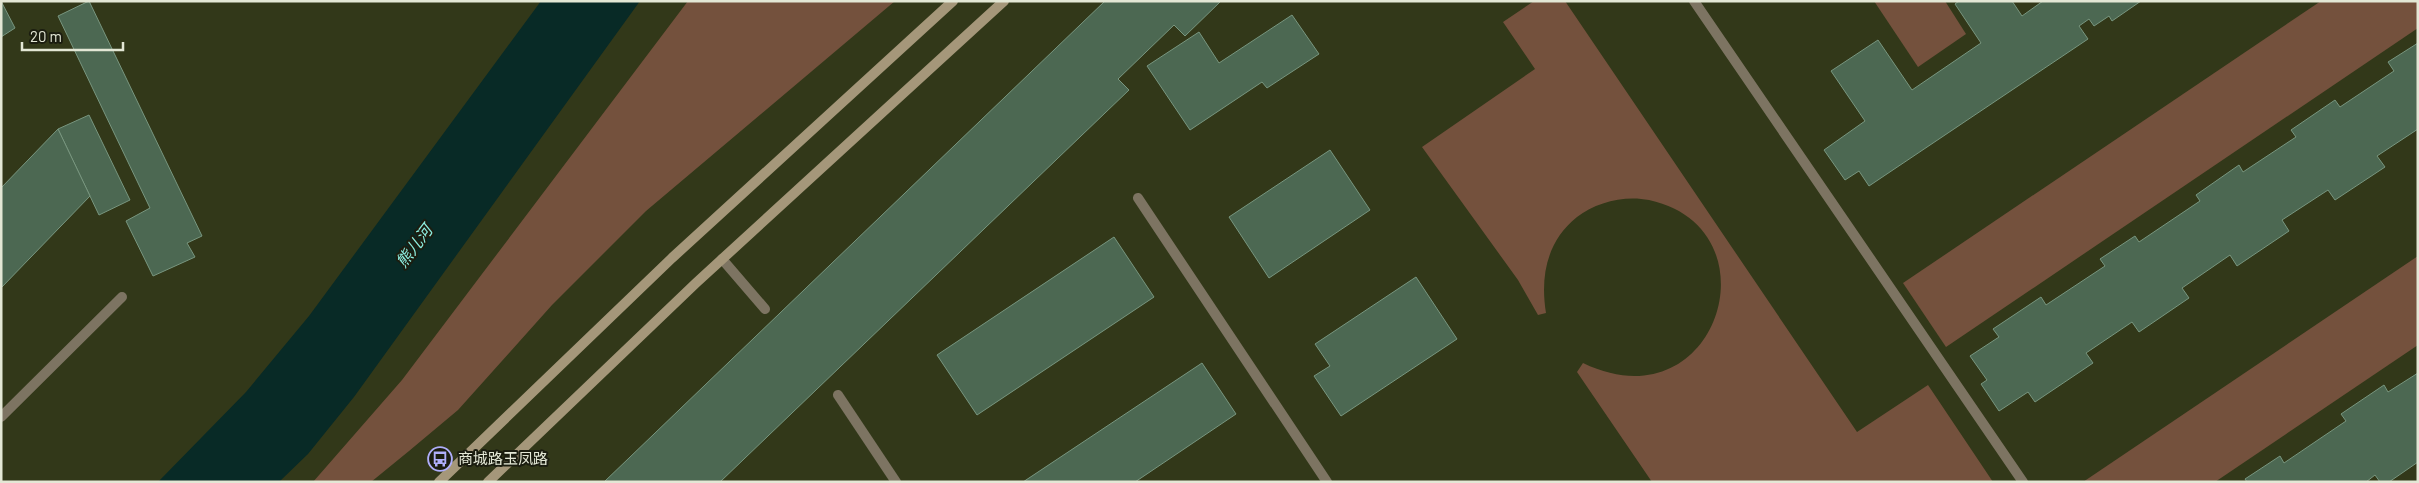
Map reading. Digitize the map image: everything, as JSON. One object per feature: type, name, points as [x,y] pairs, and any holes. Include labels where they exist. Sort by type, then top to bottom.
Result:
[{"type":"street","points":[[439,482],[672,258],[953,1]]},
{"type":"street","points":[[488,482],[722,259],[1004,1]]},
{"type":"lane","points":[[1694,1],[2023,482]]},
{"type":"lane","points":[[1138,198],[1327,482]]},
{"type":"lane","points":[[722,259],[765,309]]},
{"type":"lane","points":[[1,417],[122,297]]},
{"type":"lane","points":[[838,395],[896,482]]},
{"type":"shaded area","points":[[688,1],[895,1],[646,211],[552,305],[458,410],[409,451],[371,482],[313,482],[402,380]]},
{"type":"shaded area","points":[[1534,1],[1565,1],[1857,432],[1928,385],[1993,482],[1652,482],[1577,372],[1583,363],[1630,376],[1669,369],[1697,347],[1715,316],[1721,281],[1713,246],[1689,218],[1649,200],[1621,199],[1593,207],[1567,226],[1552,248],[1545,273],[1544,299],[1546,313],[1538,315],[1518,280],[1422,147],[1535,69],[1503,22]]},
{"type":"shaded area","points":[[1874,1],[1945,1],[1966,34],[1918,67]]},
{"type":"shaded area","points":[[2321,1],[2418,1],[2418,28],[1946,347],[1903,283]]},
{"type":"shaded area","points":[[2418,256],[2418,345],[2215,482],[2083,482]]},
{"type":"water","name":"熊儿河","points":[[541,1],[640,1],[354,397],[308,454],[279,482],[158,482],[246,392],[309,316]]},
{"type":"building","points":[[1,1],[15,28],[1,37]]},
{"type":"building","points":[[89,1],[202,236],[187,243],[195,257],[153,276],[126,221],[150,208],[58,16]]},
{"type":"building","points":[[1105,1],[1221,1],[1185,36],[1174,25],[1118,79],[1129,90],[720,482],[604,482]]},
{"type":"building","points":[[1959,1],[2012,1],[2022,16],[2043,1],[2141,1],[2112,21],[2109,16],[2094,26],[2089,19],[2079,26],[2088,39],[1869,186],[1859,171],[1845,180],[1824,150],[1865,121],[1831,71],[1878,40],[1912,90],[1981,43],[1955,4]]},
{"type":"building","points":[[1292,15],[1319,54],[1267,88],[1262,82],[1190,130],[1147,66],[1199,32],[1219,63]]},
{"type":"building","points":[[2418,43],[2418,129],[2377,156],[2385,167],[2335,200],[2328,190],[2282,220],[2289,231],[2237,266],[2230,255],[2182,288],[2189,298],[2139,332],[2132,322],[2086,353],[2093,363],[2035,402],[2028,392],[1999,411],[1981,384],[1987,380],[1970,356],[1999,337],[1993,329],[2041,297],[2046,305],[2105,266],[2100,259],[2135,236],[2139,242],[2200,201],[2196,195],[2239,165],[2243,172],[2296,137],[2291,130],[2335,100],[2340,107],[2394,71],[2388,62]]},
{"type":"building","points":[[89,115],[130,200],[99,215],[58,129]]},
{"type":"building","points":[[58,129],[90,196],[1,288],[1,188]]},
{"type":"building","points":[[1330,150],[1370,210],[1269,278],[1229,217]]},
{"type":"building","points":[[1114,237],[1154,297],[977,415],[937,355]]},
{"type":"building","points":[[1416,277],[1457,339],[1341,416],[1314,376],[1330,366],[1315,344]]},
{"type":"building","points":[[1202,363],[1236,414],[1135,482],[1023,482]]},
{"type":"building","points":[[2418,373],[2418,462],[2389,482],[2380,482],[2375,475],[2366,482],[2247,482],[2245,479],[2280,456],[2284,463],[2346,421],[2341,414],[2384,385],[2388,392]]},
{"type":"place","name":"商城路玉凤路","points":[[440,459]]}]
